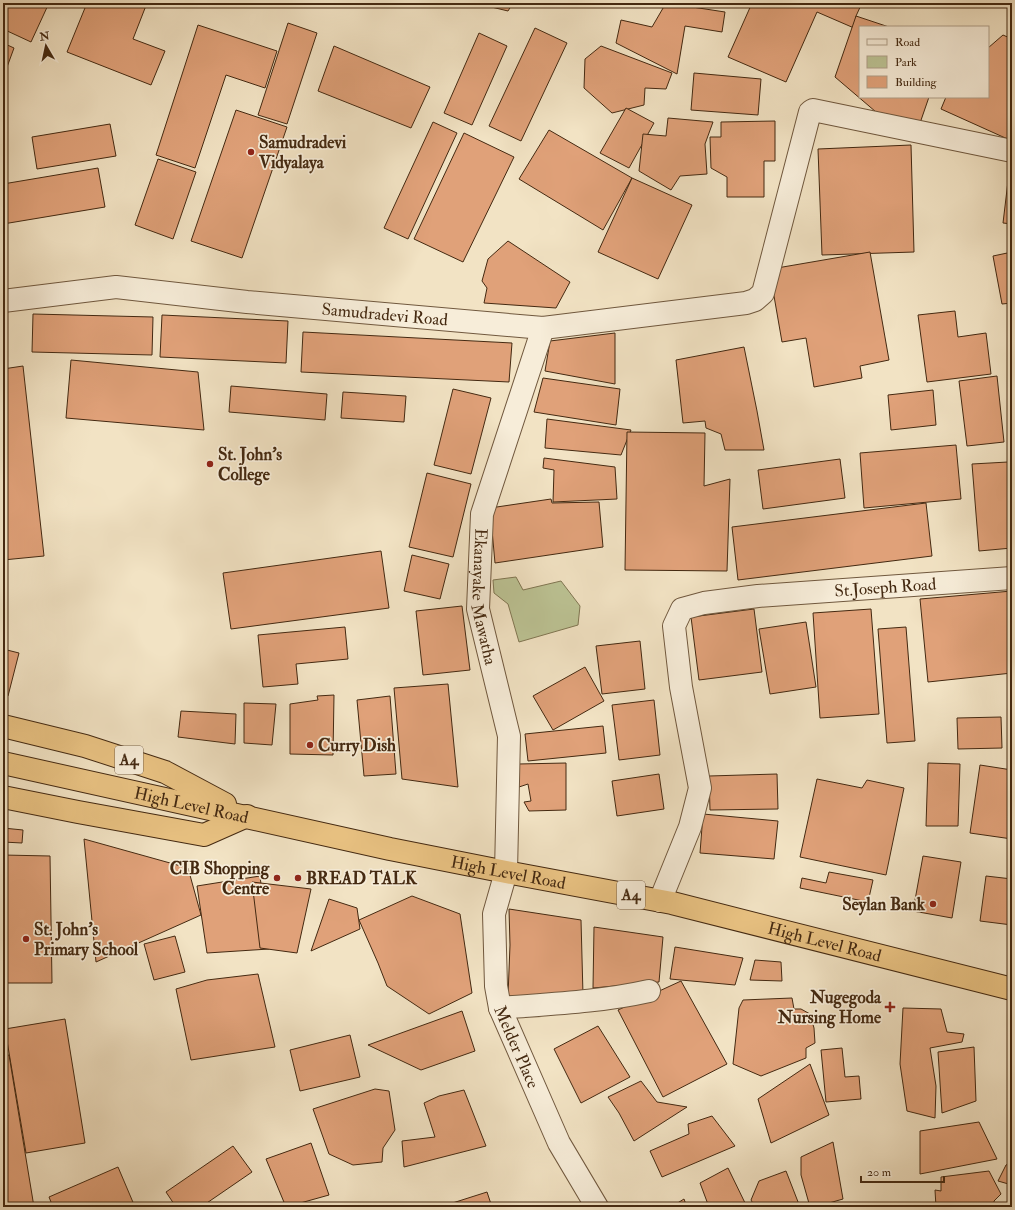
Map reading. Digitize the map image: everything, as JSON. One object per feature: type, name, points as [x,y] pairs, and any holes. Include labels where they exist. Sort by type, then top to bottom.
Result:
[{"type":"highway","name":"A4","points":[[3,726],[85,746],[165,772],[247,816]]},
{"type":"highway","name":"High Level Road","points":[[3,763],[390,849],[660,901],[1012,989]]},
{"type":"highway","points":[[3,797],[204,835],[247,816]]},
{"type":"street","name":"Samudradevi Road","points":[[3,302],[116,287],[247,302],[543,328],[746,303],[755,300],[763,293],[810,112],[813,110],[1012,151]]},
{"type":"street","name":"Ekanayake Mawatha","points":[[506,872],[509,736],[478,609],[482,514],[543,328]]},
{"type":"street","name":"St.Joseph Road","points":[[660,901],[690,827],[700,788],[681,687],[674,626],[682,609],[704,603],[758,596],[1012,578]]},
{"type":"street","name":"Melder Place","points":[[506,872],[494,914],[496,986],[500,1008],[559,1143],[598,1207]]},
{"type":"street","points":[[500,1008],[593,1000],[648,991]]},
{"type":"green space","points":[[516,577],[523,590],[561,581],[580,606],[578,625],[519,642],[508,604],[494,593],[493,580]]},
{"type":"building","points":[[3,3],[49,3],[31,42],[3,29]]},
{"type":"building","points":[[87,3],[147,3],[133,39],[165,51],[151,85],[67,52]]},
{"type":"building","points":[[475,3],[513,3],[508,11]]},
{"type":"building","points":[[666,3],[725,12],[722,32],[685,26],[677,74],[616,43],[621,20],[652,27]]},
{"type":"building","points":[[752,3],[862,3],[856,16],[854,28],[817,12],[786,82],[728,57]]},
{"type":"building","points":[[856,16],[886,26],[859,26],[859,97],[835,77]]},
{"type":"building","points":[[288,23],[317,33],[287,124],[258,115]]},
{"type":"building","points":[[198,25],[277,51],[265,88],[226,75],[195,168],[156,155]]},
{"type":"building","points":[[535,28],[567,43],[521,141],[489,126]]},
{"type":"building","points":[[479,33],[507,46],[472,125],[444,113]]},
{"type":"building","points":[[1003,35],[1012,39],[1012,141],[941,109],[946,98],[989,98],[989,47]]},
{"type":"building","points":[[3,43],[14,48],[3,78]]},
{"type":"building","points":[[334,46],[430,87],[411,128],[318,91]]},
{"type":"building","points":[[601,46],[672,73],[666,89],[645,88],[644,105],[612,113],[584,88],[585,59]]},
{"type":"building","points":[[694,73],[761,79],[758,115],[691,110]]},
{"type":"building","points":[[860,98],[929,98],[919,126],[876,112]]},
{"type":"building","points":[[626,108],[654,123],[629,168],[600,153]]},
{"type":"building","points":[[236,110],[287,127],[242,258],[191,241]]},
{"type":"building","points":[[668,118],[713,122],[705,144],[707,174],[680,176],[671,190],[639,171],[643,134],[666,136]]},
{"type":"building","points":[[775,121],[775,161],[764,161],[764,197],[727,197],[727,177],[711,168],[710,137],[721,137],[721,122]]},
{"type":"building","points":[[433,122],[457,133],[408,239],[384,228]]},
{"type":"building","points":[[110,124],[116,156],[37,169],[32,137]]},
{"type":"building","points":[[549,130],[632,178],[603,230],[519,179]]},
{"type":"building","points":[[464,133],[514,157],[463,262],[414,239]]},
{"type":"building","points":[[911,145],[914,252],[822,255],[818,149]]},
{"type":"building","points":[[1012,156],[1012,224],[1003,223]]},
{"type":"building","points":[[158,159],[196,172],[173,239],[135,225]]},
{"type":"building","points":[[98,168],[105,207],[3,224],[3,184]]},
{"type":"building","points":[[632,178],[692,205],[658,279],[598,252]]},
{"type":"building","points":[[508,241],[570,282],[556,308],[484,303],[487,288],[482,281],[488,259]]},
{"type":"building","points":[[3,252],[7,274],[3,275]]},
{"type":"building","points":[[870,252],[889,360],[860,366],[862,378],[814,387],[806,338],[782,342],[770,273],[777,268]]},
{"type":"building","points":[[1012,252],[1012,303],[1002,304],[993,256]]},
{"type":"building","points":[[955,311],[958,337],[986,333],[991,374],[927,382],[918,315]]},
{"type":"building","points":[[33,314],[153,317],[152,355],[32,352]]},
{"type":"building","points":[[162,315],[288,321],[286,363],[160,357]]},
{"type":"building","points":[[303,332],[512,343],[509,382],[301,372]]},
{"type":"building","points":[[615,333],[615,384],[545,371],[550,341]]},
{"type":"building","points":[[744,347],[764,450],[725,450],[721,434],[706,428],[705,421],[683,423],[676,360]]},
{"type":"building","points":[[71,360],[198,372],[204,430],[66,418]]},
{"type":"building","points":[[23,366],[44,556],[3,560],[3,369]]},
{"type":"building","points":[[997,376],[1004,442],[967,446],[959,381]]},
{"type":"building","points":[[543,378],[620,389],[616,425],[534,412]]},
{"type":"building","points":[[231,386],[327,394],[325,420],[229,412]]},
{"type":"building","points":[[453,389],[491,398],[471,474],[434,465]]},
{"type":"building","points":[[933,390],[936,425],[891,430],[888,395]]},
{"type":"building","points":[[343,392],[406,396],[404,422],[341,418]]},
{"type":"building","points":[[547,419],[631,430],[621,455],[545,448]]},
{"type":"building","points":[[627,432],[705,433],[704,486],[730,479],[727,571],[625,570]]},
{"type":"building","points":[[956,445],[961,499],[864,508],[860,453]]},
{"type":"building","points":[[544,458],[615,467],[617,499],[553,502],[554,470],[543,468]]},
{"type":"building","points":[[840,459],[845,498],[763,509],[758,470]]},
{"type":"building","points":[[1008,462],[1012,510],[1012,548],[979,551],[972,464]]},
{"type":"building","points":[[427,473],[471,484],[453,557],[409,547]]},
{"type":"building","points":[[551,499],[552,503],[599,502],[603,547],[495,563],[490,508]]},
{"type":"building","points":[[926,503],[932,556],[738,580],[732,527]]},
{"type":"building","points":[[381,551],[389,608],[231,629],[223,573]]},
{"type":"building","points":[[412,555],[449,564],[440,599],[404,591]]},
{"type":"building","points":[[1012,591],[1012,673],[928,682],[920,599]]},
{"type":"building","points":[[462,606],[470,670],[423,675],[416,611]]},
{"type":"building","points":[[754,609],[762,672],[699,680],[691,617]]},
{"type":"building","points":[[871,609],[879,714],[820,718],[813,613]]},
{"type":"building","points":[[806,622],[816,687],[770,694],[759,629]]},
{"type":"building","points":[[345,627],[348,659],[296,664],[298,684],[263,687],[258,635]]},
{"type":"building","points":[[906,627],[915,741],[887,743],[878,629]]},
{"type":"building","points":[[640,641],[645,689],[602,694],[596,646]]},
{"type":"building","points":[[3,649],[19,653],[8,696],[3,695]]},
{"type":"building","points":[[585,667],[604,701],[553,730],[533,696]]},
{"type":"building","points":[[448,684],[458,787],[402,779],[394,688]]},
{"type":"building","points":[[334,695],[333,755],[290,754],[290,704],[318,700],[317,696]]},
{"type":"building","points":[[390,696],[396,774],[364,776],[357,700]]},
{"type":"building","points":[[654,700],[660,755],[619,760],[612,705]]},
{"type":"building","points":[[244,703],[276,704],[272,745],[244,743]]},
{"type":"building","points":[[181,711],[236,714],[235,744],[178,737]]},
{"type":"building","points":[[1001,717],[1002,748],[958,749],[957,718]]},
{"type":"building","points":[[603,726],[606,753],[528,761],[525,734]]},
{"type":"building","points":[[566,763],[566,810],[529,811],[524,802],[531,801],[528,784],[516,788],[518,764]]},
{"type":"building","points":[[928,763],[960,764],[958,826],[926,826]]},
{"type":"building","points":[[980,765],[1012,770],[1012,839],[970,833]]},
{"type":"building","points":[[659,774],[664,809],[617,816],[612,781]]},
{"type":"building","points":[[777,774],[778,809],[710,810],[709,776]]},
{"type":"building","points":[[817,779],[862,788],[867,780],[904,788],[886,875],[800,857]]},
{"type":"building","points":[[703,814],[778,821],[774,859],[700,853]]},
{"type":"building","points":[[3,828],[23,830],[22,843],[3,842]]},
{"type":"building","points":[[84,839],[188,868],[201,915],[96,962]]},
{"type":"building","points":[[3,855],[50,856],[52,983],[3,983]]},
{"type":"building","points":[[923,856],[961,862],[952,918],[913,911]]},
{"type":"building","points":[[829,872],[873,880],[868,902],[800,888],[802,878],[826,883]]},
{"type":"building","points":[[260,876],[269,949],[207,953],[197,886]]},
{"type":"building","points":[[986,876],[1012,879],[1012,925],[980,921]]},
{"type":"building","points":[[252,882],[311,889],[297,953],[260,948]]},
{"type":"building","points":[[412,896],[460,914],[472,993],[429,1014],[387,986],[359,920]]},
{"type":"building","points":[[329,899],[357,908],[360,929],[311,951]]},
{"type":"building","points":[[509,909],[581,920],[583,995],[508,996],[510,945]]},
{"type":"building","points":[[594,927],[663,937],[659,982],[593,988]]},
{"type":"building","points":[[175,936],[185,972],[154,980],[144,944]]},
{"type":"building","points":[[675,947],[743,958],[735,985],[670,979]]},
{"type":"building","points":[[755,960],[781,962],[782,981],[750,980]]},
{"type":"building","points":[[258,974],[275,1047],[191,1060],[176,989],[207,980]]},
{"type":"building","points":[[681,981],[727,1064],[663,1097],[618,1010]]},
{"type":"building","points":[[792,998],[794,1009],[801,1009],[810,1014],[814,1028],[815,1043],[806,1048],[806,1058],[761,1076],[733,1064],[739,1008],[743,1000]]},
{"type":"building","points":[[903,1008],[941,1009],[947,1032],[964,1034],[962,1042],[930,1048],[936,1086],[935,1118],[907,1111],[900,1064]]},
{"type":"building","points":[[462,1011],[475,1051],[421,1070],[368,1045]]},
{"type":"building","points":[[65,1019],[85,1143],[26,1153],[5,1029]]},
{"type":"building","points":[[598,1026],[630,1077],[581,1103],[554,1049]]},
{"type":"building","points":[[350,1035],[360,1077],[300,1091],[290,1050]]},
{"type":"building","points":[[974,1047],[976,1101],[942,1113],[938,1052]]},
{"type":"building","points":[[842,1048],[845,1077],[859,1076],[861,1099],[826,1102],[821,1050]]},
{"type":"building","points":[[1012,1049],[1012,1082],[1011,1082],[1009,1055]]},
{"type":"building","points":[[9,1055],[34,1207],[3,1207],[3,1056]]},
{"type":"building","points":[[810,1064],[829,1115],[771,1143],[758,1099]]},
{"type":"building","points":[[641,1081],[657,1102],[687,1107],[634,1141],[619,1113],[608,1097]]},
{"type":"building","points":[[375,1089],[389,1091],[395,1130],[383,1148],[382,1162],[353,1165],[329,1154],[313,1109]]},
{"type":"building","points":[[464,1090],[486,1146],[404,1167],[402,1141],[435,1137],[424,1103],[439,1096]]},
{"type":"building","points":[[712,1116],[735,1146],[662,1177],[650,1151],[689,1134],[688,1124]]},
{"type":"building","points":[[979,1122],[997,1159],[920,1174],[920,1131]]},
{"type":"building","points":[[833,1142],[843,1199],[810,1207],[801,1175],[801,1157]]},
{"type":"building","points":[[311,1143],[329,1195],[286,1207],[266,1159]]},
{"type":"building","points":[[233,1146],[252,1172],[201,1207],[176,1207],[166,1192]]},
{"type":"building","points":[[1012,1162],[1012,1185],[998,1181],[1006,1165]]},
{"type":"building","points":[[118,1167],[135,1207],[53,1207],[49,1197]]},
{"type":"building","points":[[728,1168],[747,1207],[709,1207],[700,1183]]},
{"type":"building","points":[[786,1171],[800,1207],[755,1207],[751,1200],[759,1181]]},
{"type":"building","points":[[989,1171],[1001,1194],[994,1201],[994,1207],[936,1207],[935,1190],[941,1191],[941,1177]]},
{"type":"building","points":[[487,1192],[492,1207],[440,1207]]},
{"type":"building","points":[[684,1199],[687,1207],[671,1207]]},
{"type":"place","name":"Samudradevi Vidyalaya","points":[[251,152]]},
{"type":"place","name":"St. John's College","points":[[210,464]]},
{"type":"place","name":"Curry Dish","points":[[310,745]]},
{"type":"place","name":"CIB Shopping Centre","points":[[277,878]]},
{"type":"place","name":"BREAD TALK","points":[[298,878]]},
{"type":"place","name":"Seylan Bank","points":[[933,904]]},
{"type":"place","name":"St. John's Primary School","points":[[26,939]]},
{"type":"place","name":"Nugegoda Nursing Home","points":[[890,1007]]}]
